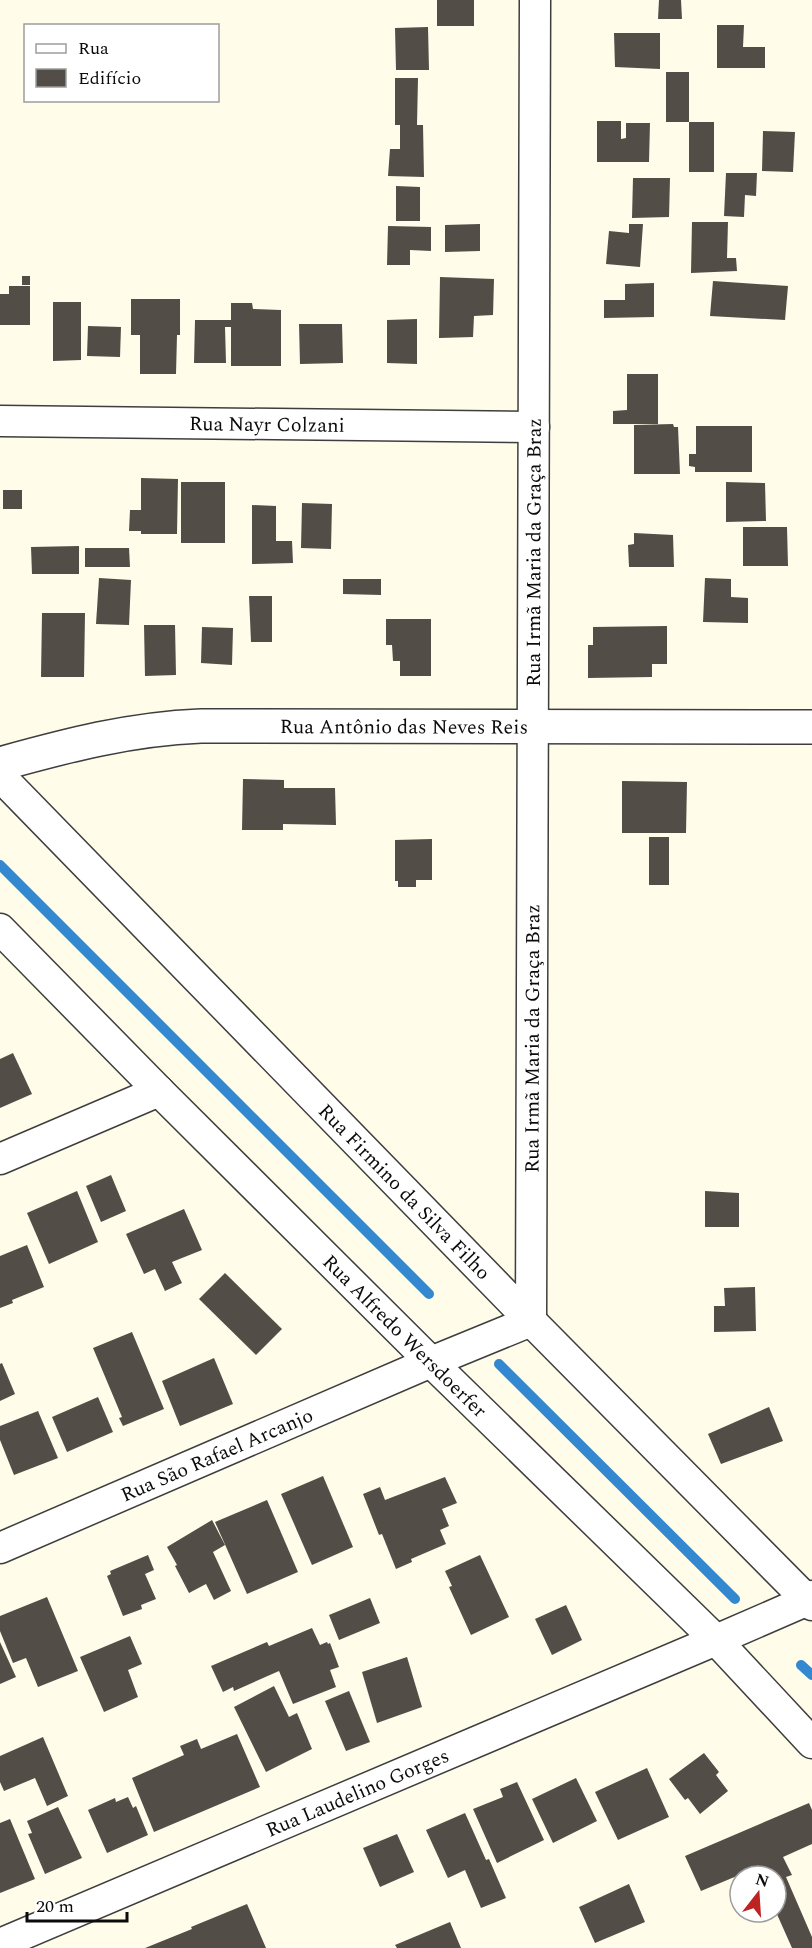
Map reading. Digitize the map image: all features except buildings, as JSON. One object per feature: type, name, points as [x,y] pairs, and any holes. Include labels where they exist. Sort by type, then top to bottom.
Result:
[{"type":"street","name":"Rua Irmã Maria da Graça Braz","points":[[531,1321],[536,0]]},
{"type":"street","name":"Rua Nayr Colzani","points":[[0,421],[534,427]]},
{"type":"street","name":"Rua Antônio das Neves Reis","points":[[0,764],[76,743],[160,728],[201,726],[812,727]]},
{"type":"street","name":"Rua Firmino da Silva Filho","points":[[0,777],[531,1321],[811,1600]]},
{"type":"street","name":"Rua Alfredo Wersdoerfer","points":[[0,929],[431,1362],[716,1640],[812,1743]]},
{"type":"street","points":[[0,1159],[159,1091]]},
{"type":"street","name":"Rua São Rafael Arcanjo","points":[[0,1548],[531,1321]]},
{"type":"street","name":"Rua Laudelino Gorges","points":[[0,1944],[811,1600]]},
{"type":"waterway","points":[[0,865],[429,1294]]},
{"type":"waterway","points":[[499,1364],[735,1599]]},
{"type":"waterway","points":[[801,1665],[812,1675]]}]
